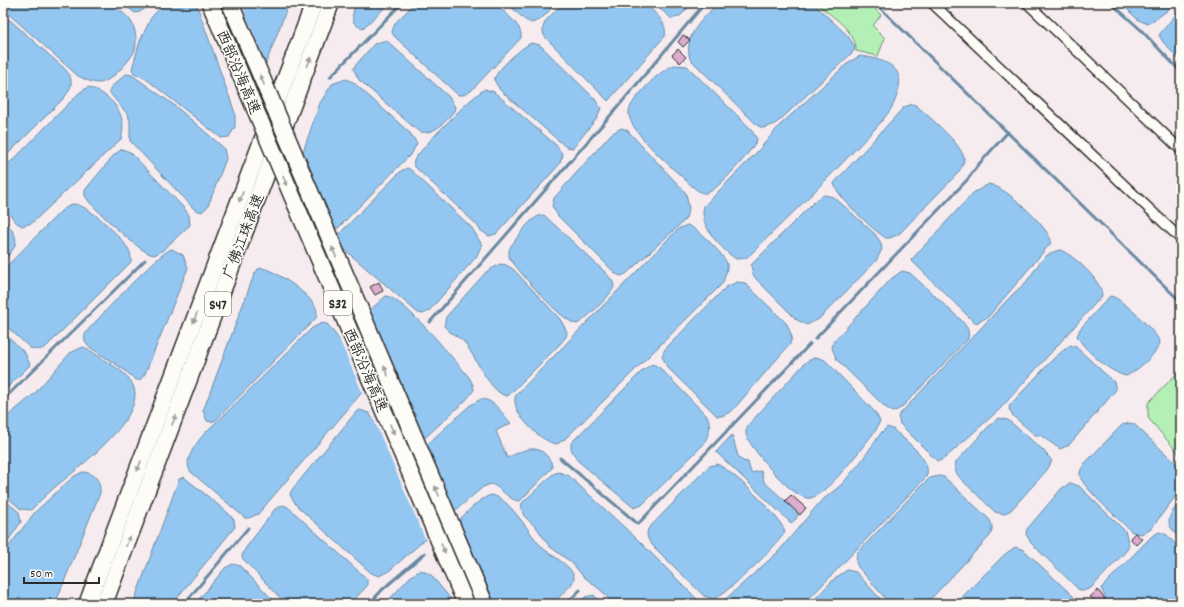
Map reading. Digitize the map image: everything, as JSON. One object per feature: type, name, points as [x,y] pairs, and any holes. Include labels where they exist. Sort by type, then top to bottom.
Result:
[{"type":"highway","name":"西部沿海高速","points":[[210,3],[466,604]]},
{"type":"highway","name":"西部沿海高速","points":[[230,3],[485,604]]},
{"type":"highway","name":"广佛江珠高速","points":[[88,604],[314,3]]},
{"type":"highway","name":"广佛江珠高速","points":[[104,604],[331,3]]},
{"type":"street","points":[[932,3],[1181,239]]},
{"type":"street","points":[[1027,3],[1181,150]]},
{"type":"green space","points":[[816,3],[869,3],[881,15],[873,26],[885,38],[878,56],[856,51],[852,37],[842,24]]},
{"type":"green space","points":[[1181,369],[1181,456],[1148,418],[1148,403]]},
{"type":"water","points":[[3,3],[111,3],[126,16],[133,25],[136,38],[135,50],[125,65],[109,79],[99,83],[91,82],[78,76],[3,9]]},
{"type":"water","points":[[122,3],[152,3],[140,12],[135,13]]},
{"type":"water","points":[[164,3],[196,3],[235,113],[235,127],[229,137],[221,138],[146,79],[134,73],[132,69],[140,41],[151,18]]},
{"type":"water","points":[[235,3],[289,3],[263,71]]},
{"type":"water","points":[[356,3],[390,3],[363,28],[359,27],[354,22],[353,11]]},
{"type":"water","points":[[415,3],[494,3],[516,23],[521,33],[521,38],[471,91],[463,95],[458,95],[394,36],[392,32],[395,23]]},
{"type":"water","points":[[507,3],[557,3],[541,19],[532,23],[525,20]]},
{"type":"water","points":[[564,3],[644,3],[659,18],[664,26],[665,36],[608,101],[545,37],[543,27],[545,23],[551,14]]},
{"type":"water","points":[[653,3],[693,3],[680,16],[672,19]]},
{"type":"water","points":[[718,3],[813,3],[848,36],[855,47],[854,51],[779,121],[773,125],[763,128],[758,126],[690,59],[689,42],[692,35],[701,21]]},
{"type":"water","points":[[1121,3],[1174,3],[1167,11],[1148,24],[1138,20]]},
{"type":"water","points":[[1181,8],[1181,62],[1163,42],[1159,35]]},
{"type":"water","points":[[3,17],[10,20],[65,69],[70,77],[71,84],[69,91],[63,99],[3,159]]},
{"type":"water","points":[[386,40],[449,97],[455,107],[454,111],[447,120],[433,130],[428,132],[418,131],[359,80],[354,67],[374,44]]},
{"type":"water","points":[[531,43],[540,45],[594,98],[601,108],[597,118],[573,148],[566,147],[500,90],[494,80],[499,71],[510,59]]},
{"type":"water","points":[[860,56],[874,58],[888,64],[897,73],[899,87],[896,99],[890,110],[878,126],[842,164],[753,252],[746,258],[736,259],[730,255],[712,236],[704,221],[704,206],[758,151],[780,125],[849,62]]},
{"type":"water","points":[[674,65],[687,66],[750,128],[757,139],[750,151],[735,169],[712,191],[707,193],[696,189],[654,151],[635,129],[630,119],[629,111],[631,105],[637,97],[657,76]]},
{"type":"water","points":[[126,74],[132,75],[174,105],[224,148],[226,159],[208,206],[202,212],[195,210],[130,141],[130,121],[128,115],[109,92],[111,87]]},
{"type":"water","points":[[346,79],[353,82],[410,133],[417,143],[412,153],[337,229],[293,180],[320,103],[332,84]]},
{"type":"water","points":[[88,87],[96,90],[111,100],[116,107],[122,122],[123,130],[121,139],[32,223],[22,226],[17,223],[3,207],[3,168],[14,159],[79,93]]},
{"type":"water","points":[[485,89],[494,92],[556,145],[563,155],[559,165],[496,234],[489,236],[480,230],[477,225],[414,165],[414,160],[437,133],[459,111]]},
{"type":"water","points":[[913,104],[944,130],[962,152],[964,158],[958,173],[899,234],[886,238],[865,221],[848,204],[836,189],[834,183],[904,107]]},
{"type":"water","points":[[621,128],[627,130],[686,193],[689,209],[685,220],[626,274],[621,276],[616,274],[558,216],[552,206],[554,198],[611,134]]},
{"type":"water","points":[[122,149],[130,152],[189,215],[190,225],[162,251],[154,255],[140,248],[121,233],[90,203],[85,196],[85,190],[114,155]]},
{"type":"water","points":[[407,168],[411,170],[472,228],[482,245],[476,257],[429,311],[423,314],[418,313],[345,250],[338,238],[339,234],[401,171]]},
{"type":"water","points":[[989,184],[1005,192],[1024,207],[1041,225],[1051,240],[1050,244],[988,317],[976,323],[911,260],[973,193]]},
{"type":"water","points":[[824,195],[834,197],[875,234],[881,243],[882,249],[876,261],[819,319],[807,325],[797,320],[757,280],[753,275],[751,265],[815,201]]},
{"type":"water","points":[[72,204],[78,205],[94,214],[112,229],[129,250],[131,262],[47,346],[38,350],[33,349],[30,348],[3,323],[3,270],[61,211]]},
{"type":"water","points":[[544,215],[606,273],[614,284],[613,290],[592,313],[577,324],[570,321],[552,306],[521,273],[509,257],[509,250],[511,246],[525,227],[534,219]]},
{"type":"water","points":[[3,219],[15,235],[16,240],[13,249],[3,261]]},
{"type":"water","points":[[687,225],[703,236],[716,248],[725,260],[727,266],[723,283],[565,439],[557,444],[543,438],[521,417],[515,401],[516,395],[678,229]]},
{"type":"water","points":[[172,249],[183,255],[188,268],[145,374],[140,380],[136,380],[123,369],[88,346],[85,341],[85,335],[87,331],[143,272],[166,252]]},
{"type":"water","points":[[1060,250],[1072,257],[1093,276],[1098,283],[1102,296],[1000,409],[945,458],[937,461],[900,424],[898,416],[1026,282],[1040,262],[1048,254]]},
{"type":"water","points":[[500,264],[506,265],[513,269],[560,319],[567,332],[566,337],[560,344],[508,396],[495,389],[483,373],[464,342],[448,331],[444,326],[446,317],[486,272]]},
{"type":"water","points":[[262,268],[275,273],[300,290],[313,303],[317,311],[317,317],[216,420],[211,422],[207,421],[203,411],[254,275],[258,269]]},
{"type":"water","points":[[902,271],[910,273],[962,321],[968,329],[969,336],[968,339],[901,408],[893,412],[885,407],[837,360],[832,348],[834,341],[892,278]]},
{"type":"water","points":[[737,282],[745,283],[787,324],[792,337],[790,344],[732,411],[722,416],[717,416],[667,367],[662,356],[665,349],[726,287]]},
{"type":"water","points":[[386,296],[394,299],[405,307],[429,331],[469,377],[474,390],[466,400],[414,448],[352,326]]},
{"type":"water","points":[[1110,296],[1121,302],[1137,315],[1160,342],[1156,351],[1146,361],[1126,376],[1113,371],[1106,366],[1086,348],[1077,336],[1080,329]]},
{"type":"water","points":[[322,323],[327,324],[363,371],[365,389],[258,514],[245,518],[191,472],[188,466],[192,451],[202,436],[209,429],[312,328]]},
{"type":"water","points":[[3,332],[25,353],[30,365],[3,392]]},
{"type":"water","points":[[1070,345],[1076,347],[1114,382],[1116,390],[1069,445],[1060,449],[1040,435],[1035,435],[1013,416],[1009,409],[1010,405],[1054,358]]},
{"type":"water","points":[[83,347],[90,350],[127,376],[134,388],[134,400],[129,414],[106,443],[78,469],[52,490],[31,510],[21,509],[3,494],[3,420],[34,394],[70,353]]},
{"type":"water","points":[[816,357],[825,360],[874,411],[880,421],[876,430],[837,478],[819,494],[811,498],[804,497],[795,492],[775,474],[751,444],[747,437],[746,430],[748,425],[806,362]]},
{"type":"water","points":[[652,364],[659,367],[707,416],[710,427],[703,445],[642,505],[634,508],[578,461],[571,449],[571,443],[643,370]]},
{"type":"water","points":[[481,399],[494,404],[511,423],[496,431],[507,458],[522,451],[536,449],[548,457],[552,468],[520,501],[516,501],[509,497],[491,484],[483,487],[456,510],[451,512],[421,450],[469,406]]},
{"type":"water","points":[[360,410],[369,413],[444,523],[389,571],[379,576],[371,573],[297,506],[290,495],[291,491],[356,412]]},
{"type":"water","points":[[999,418],[1008,420],[1043,450],[1052,461],[1047,470],[1011,510],[1004,514],[995,512],[961,479],[955,468],[956,462],[988,427]]},
{"type":"water","points":[[1130,423],[1134,424],[1181,468],[1181,489],[1150,530],[1141,534],[1132,532],[1088,488],[1080,476],[1084,464],[1122,425]]},
{"type":"water","points":[[887,427],[893,429],[917,451],[926,464],[926,477],[804,604],[720,604],[778,552],[820,502],[841,485],[860,463],[881,433]]},
{"type":"water","points":[[732,435],[738,456],[743,461],[748,462],[751,473],[761,471],[764,482],[799,513],[796,519],[791,523],[716,452]]},
{"type":"water","points":[[717,464],[744,484],[765,504],[774,514],[785,531],[764,557],[740,579],[713,599],[704,596],[654,547],[649,540],[647,532],[648,529],[705,470],[710,466]]},
{"type":"water","points":[[82,472],[90,473],[96,478],[99,484],[100,493],[55,604],[3,604],[3,554],[35,512],[73,477]]},
{"type":"water","points":[[558,472],[568,475],[638,540],[702,604],[613,604],[603,592],[583,576],[572,563],[549,546],[537,528],[524,516],[521,508],[522,503],[553,474]]},
{"type":"water","points":[[939,476],[944,477],[989,519],[992,525],[991,534],[926,604],[890,604],[858,567],[856,562],[857,553],[923,484],[930,478]]},
{"type":"water","points":[[184,477],[228,513],[234,520],[235,527],[172,604],[133,604],[179,479]]},
{"type":"water","points":[[1071,483],[1079,486],[1125,531],[1129,545],[1127,550],[1091,588],[1083,591],[1078,589],[1031,543],[1026,534],[1027,529],[1062,488]]},
{"type":"water","points":[[491,495],[498,497],[505,502],[518,516],[540,545],[566,565],[573,574],[574,579],[571,584],[552,604],[481,604],[437,545],[469,510],[484,498]]},
{"type":"water","points":[[3,499],[19,512],[21,522],[3,548]]},
{"type":"water","points":[[1181,500],[1181,540],[1172,529],[1169,520],[1172,512]]},
{"type":"water","points":[[283,505],[288,507],[367,579],[367,586],[350,604],[286,604],[243,559],[242,556],[245,549],[275,509]]},
{"type":"water","points":[[1159,532],[1167,535],[1181,550],[1181,604],[1105,604],[1105,596],[1101,588],[1151,537]]},
{"type":"water","points":[[1015,547],[1024,550],[1074,597],[1075,604],[962,604],[962,597],[1004,555]]},
{"type":"water","points":[[233,564],[240,566],[277,604],[195,604],[225,568]]},
{"type":"water","points":[[421,570],[431,575],[455,604],[385,604],[411,576]]},
{"type":"water","points":[[847,570],[856,572],[885,604],[810,604],[834,579]]},
{"type":"water","points":[[594,595],[603,604],[578,604],[585,597]]},
{"type":"pier","points":[[233,3],[241,3],[267,66],[265,72]]},
{"type":"pier","points":[[337,334],[364,370],[366,390],[363,394]]},
{"type":"pier","points":[[370,411],[445,522],[426,541]]},
{"type":"building","points":[[683,35],[690,40],[683,47],[678,42]]},
{"type":"building","points":[[678,49],[686,57],[680,63],[672,55]]},
{"type":"building","points":[[379,282],[383,291],[375,295],[370,287]]},
{"type":"building","points":[[791,495],[806,508],[800,515],[785,501]]},
{"type":"building","points":[[1135,533],[1142,539],[1136,545],[1130,538]]},
{"type":"building","points":[[1098,590],[1105,599],[1099,604],[1090,597]]},
{"type":"waterway","points":[[330,77],[402,3]]},
{"type":"waterway","points":[[430,322],[616,109],[705,3]]},
{"type":"waterway","points":[[875,3],[1181,302]]},
{"type":"waterway","points":[[1111,3],[1141,30],[1181,72]]},
{"type":"waterway","points":[[815,339],[968,179],[978,165],[1008,132]]},
{"type":"waterway","points":[[3,400],[145,260]]},
{"type":"waterway","points":[[560,458],[638,524],[810,344]]},
{"type":"waterway","points":[[184,604],[248,528]]},
{"type":"waterway","points":[[369,604],[383,589],[425,553]]},
{"type":"waterway","points":[[566,604],[580,590]]}]
